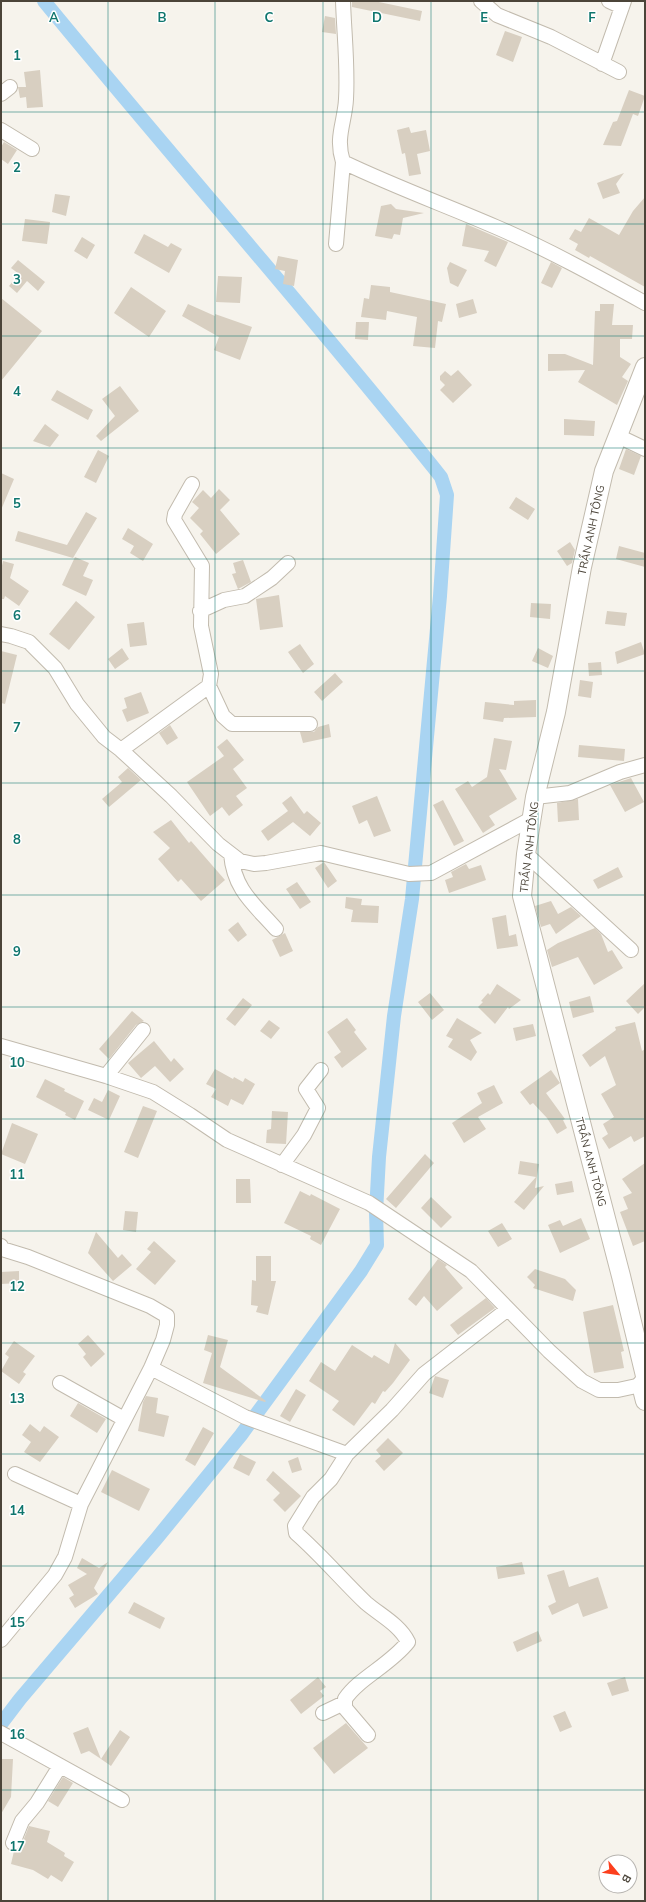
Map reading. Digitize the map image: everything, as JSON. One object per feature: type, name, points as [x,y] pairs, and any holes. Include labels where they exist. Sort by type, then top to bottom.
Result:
[{"type":"street","points":[[336,244],[343,162],[340,152],[339,137],[346,100],[343,1]]},
{"type":"street","points":[[481,1],[497,15],[551,37],[620,72]]},
{"type":"street","points":[[602,64],[623,4],[609,1]]},
{"type":"street","points":[[1,130],[32,149]]},
{"type":"street","points":[[343,162],[391,185],[497,228],[588,272],[645,303]]},
{"type":"street","name":"TRẦN ANH TÔNG","points":[[644,1379],[522,896],[526,854],[535,797],[556,712],[582,567],[604,471],[645,367]]},
{"type":"street","points":[[618,436],[645,449]]},
{"type":"street","points":[[192,484],[175,514],[174,520],[202,566],[200,611],[201,626],[211,674],[209,686],[224,716],[232,724],[310,724]]},
{"type":"street","points":[[200,611],[224,600],[245,596],[272,578],[288,563]]},
{"type":"street","points":[[1,634],[29,642],[55,668],[77,704],[104,737],[121,750],[230,854],[240,860],[254,864],[266,863],[321,853],[413,873],[431,872],[531,819]]},
{"type":"street","points":[[121,750],[209,686]]},
{"type":"street","points":[[535,797],[570,793],[620,772],[645,765]]},
{"type":"street","points":[[230,854],[232,870],[242,891],[276,929]]},
{"type":"street","points":[[526,854],[631,950]]},
{"type":"street","points":[[106,1076],[143,1030]]},
{"type":"street","points":[[1,1046],[106,1076],[153,1092],[227,1140],[374,1207],[472,1271],[549,1351],[582,1381],[599,1390],[618,1390],[644,1379]]},
{"type":"street","points":[[282,1164],[304,1135],[318,1108],[306,1089],[321,1070]]},
{"type":"street","points":[[1,1248],[84,1279],[163,1312],[167,1316],[167,1325],[151,1368],[81,1504],[65,1557],[55,1575],[1,1640]]},
{"type":"street","points":[[323,1713],[344,1703],[349,1694],[390,1661],[408,1642],[405,1636],[367,1604],[296,1534],[295,1526],[298,1518],[313,1497],[331,1479],[347,1454],[392,1410],[424,1374],[508,1309]]},
{"type":"street","points":[[151,1368],[245,1417],[347,1454]]},
{"type":"street","points":[[60,1384],[124,1419]]},
{"type":"street","points":[[15,1474],[81,1504]]},
{"type":"street","points":[[344,1703],[345,1708],[368,1735]]},
{"type":"street","points":[[1,1733],[122,1800]]},
{"type":"street","points":[[13,1843],[22,1821],[37,1802],[60,1766]]},
{"type":"building","points":[[352,1],[374,1],[422,11],[420,21],[352,7]]},
{"type":"building","points":[[325,16],[335,18],[336,34],[322,32]]},
{"type":"building","points":[[505,31],[522,37],[513,62],[496,55]]},
{"type":"building","points":[[40,70],[43,107],[27,108],[26,97],[20,98],[18,87],[26,87],[24,72]]},
{"type":"building","points":[[629,90],[645,96],[638,116],[633,114],[621,146],[603,145],[613,122],[617,121]]},
{"type":"building","points":[[409,127],[411,133],[426,130],[430,151],[417,154],[421,174],[409,176],[405,153],[402,154],[397,130]]},
{"type":"building","points":[[4,142],[17,150],[8,164],[1,159],[1,147]]},
{"type":"building","points":[[624,173],[616,184],[620,193],[603,199],[597,183]]},
{"type":"building","points":[[55,194],[70,196],[66,216],[52,212]]},
{"type":"building","points":[[645,197],[645,287],[590,256],[589,258],[575,250],[578,244],[569,239],[575,229],[581,232],[589,218],[619,235],[633,211]]},
{"type":"building","points":[[391,204],[396,209],[424,213],[403,218],[400,235],[394,234],[392,239],[375,236],[381,206]]},
{"type":"building","points":[[25,219],[50,222],[47,244],[22,241]]},
{"type":"building","points":[[466,224],[508,242],[496,267],[484,261],[489,251],[462,246]]},
{"type":"building","points":[[144,234],[168,247],[171,243],[182,249],[169,273],[134,253]]},
{"type":"building","points":[[82,237],[95,245],[87,259],[74,251]]},
{"type":"building","points":[[278,256],[298,260],[294,286],[283,284],[285,271],[275,269]]},
{"type":"building","points":[[18,260],[45,282],[38,291],[27,281],[17,293],[9,286],[19,274],[11,268]]},
{"type":"building","points":[[450,262],[467,270],[458,287],[450,283],[447,268]]},
{"type":"building","points":[[551,262],[562,268],[552,288],[541,283]]},
{"type":"building","points":[[218,276],[242,277],[240,303],[216,302]]},
{"type":"building","points":[[371,285],[390,287],[390,292],[446,304],[442,322],[438,321],[435,348],[413,346],[417,317],[387,311],[386,320],[361,317],[364,298],[369,299]]},
{"type":"building","points":[[131,287],[166,311],[149,337],[114,313]]},
{"type":"building","points":[[1,298],[42,331],[1,381]]},
{"type":"building","points":[[473,299],[477,313],[459,318],[456,304]]},
{"type":"building","points":[[188,304],[215,316],[215,314],[252,327],[240,360],[214,350],[219,337],[182,316]]},
{"type":"building","points":[[600,304],[614,304],[612,325],[633,325],[632,339],[620,339],[620,357],[631,364],[622,377],[628,381],[617,405],[578,382],[585,370],[548,371],[548,354],[565,354],[593,365],[595,311],[600,311]]},
{"type":"building","points":[[356,322],[369,322],[368,340],[355,339]]},
{"type":"building","points":[[458,370],[472,385],[453,403],[440,390],[445,385],[440,380],[440,376],[445,371],[451,376]]},
{"type":"building","points":[[120,386],[139,411],[101,441],[96,436],[115,416],[102,399]]},
{"type":"building","points":[[57,390],[93,410],[88,420],[51,400]]},
{"type":"building","points":[[564,419],[595,421],[594,436],[564,435]]},
{"type":"building","points":[[45,424],[59,435],[50,447],[33,441]]},
{"type":"building","points":[[626,449],[641,456],[634,475],[619,469]]},
{"type":"building","points":[[98,450],[109,456],[96,483],[84,477]]},
{"type":"building","points":[[1,473],[14,479],[1,510]]},
{"type":"building","points":[[219,489],[230,500],[220,510],[240,534],[216,554],[200,534],[203,531],[190,518],[199,508],[192,502],[203,490],[211,498]]},
{"type":"building","points":[[516,497],[535,509],[528,520],[509,508]]},
{"type":"building","points":[[86,512],[97,518],[73,558],[15,541],[18,531],[67,545]]},
{"type":"building","points":[[128,528],[153,544],[143,561],[130,553],[134,546],[122,539]]},
{"type":"building","points":[[570,542],[575,550],[572,563],[567,566],[557,551]]},
{"type":"building","points":[[619,546],[645,553],[645,567],[616,559]]},
{"type":"building","points":[[75,557],[89,563],[83,576],[93,580],[86,596],[62,585]]},
{"type":"building","points":[[243,560],[251,582],[238,589],[232,574],[236,573],[233,563]]},
{"type":"building","points":[[3,561],[14,564],[10,578],[29,591],[19,606],[5,596],[4,599],[1,599],[1,570]]},
{"type":"building","points":[[279,595],[283,627],[260,630],[256,599]]},
{"type":"building","points":[[76,601],[95,617],[69,650],[49,634]]},
{"type":"building","points":[[531,603],[551,604],[550,619],[530,617]]},
{"type":"building","points":[[607,611],[627,613],[625,626],[605,624]]},
{"type":"building","points":[[144,622],[147,645],[130,647],[127,624]]},
{"type":"building","points":[[641,642],[645,654],[617,664],[615,652]]},
{"type":"building","points":[[300,644],[314,664],[303,673],[288,652]]},
{"type":"building","points":[[122,648],[129,659],[115,669],[108,659]]},
{"type":"building","points":[[538,648],[553,656],[548,668],[532,661]]},
{"type":"building","points":[[1,651],[17,655],[5,704],[1,703]]},
{"type":"building","points":[[601,662],[602,675],[589,676],[588,663]]},
{"type":"building","points":[[335,673],[343,682],[322,701],[314,692]]},
{"type":"building","points":[[580,680],[593,682],[591,698],[578,696]]},
{"type":"building","points":[[141,692],[149,713],[127,722],[122,710],[127,708],[124,698]]},
{"type":"building","points":[[536,700],[536,717],[504,718],[503,722],[483,719],[485,702],[514,705],[514,701]]},
{"type":"building","points":[[329,724],[331,737],[303,743],[300,732],[314,732],[318,727]]},
{"type":"building","points":[[170,725],[178,738],[167,745],[159,733]]},
{"type":"building","points":[[494,738],[512,741],[506,770],[499,769],[517,799],[489,816],[495,825],[483,833],[455,789],[468,781],[472,787],[487,777]]},
{"type":"building","points":[[227,739],[244,760],[233,769],[247,788],[236,796],[243,805],[229,816],[222,807],[210,816],[187,782],[224,756],[217,747]]},
{"type":"building","points":[[579,745],[625,749],[624,761],[578,757]]},
{"type":"building","points":[[128,768],[141,780],[109,807],[102,799],[122,782],[118,777]]},
{"type":"building","points":[[631,778],[644,802],[625,812],[610,785]]},
{"type":"building","points":[[291,796],[304,814],[307,811],[321,823],[310,836],[293,822],[268,841],[261,831],[288,811],[282,803]]},
{"type":"building","points":[[377,796],[391,831],[374,837],[367,820],[359,824],[352,806]]},
{"type":"building","points":[[578,799],[579,820],[558,822],[557,803]]},
{"type":"building","points":[[443,800],[464,841],[454,846],[433,805]]},
{"type":"building","points":[[171,820],[189,843],[191,841],[225,880],[201,901],[181,879],[178,882],[158,859],[170,848],[153,832]]},
{"type":"building","points":[[324,862],[337,881],[328,888],[315,868]]},
{"type":"building","points":[[466,864],[469,869],[481,865],[486,880],[449,893],[445,880],[453,877],[451,872]]},
{"type":"building","points":[[618,867],[623,877],[598,889],[593,880]]},
{"type":"building","points":[[297,882],[311,902],[300,909],[286,889]]},
{"type":"building","points":[[346,897],[362,899],[361,905],[379,906],[378,923],[351,922],[353,910],[345,908]]},
{"type":"building","points":[[551,901],[558,914],[571,907],[581,916],[556,934],[550,924],[541,927],[535,906]]},
{"type":"building","points":[[506,915],[509,936],[516,934],[518,946],[497,949],[492,918]]},
{"type":"building","points":[[238,922],[247,935],[238,942],[228,930]]},
{"type":"building","points":[[595,928],[601,934],[608,952],[612,950],[623,968],[594,985],[578,957],[552,967],[547,950],[558,943]]},
{"type":"building","points":[[285,933],[293,951],[280,957],[272,940]]},
{"type":"building","points":[[645,983],[645,1007],[638,1014],[626,1001]]},
{"type":"building","points":[[497,984],[521,1000],[509,1009],[508,1007],[495,1024],[478,1007],[488,993],[490,995]]},
{"type":"building","points":[[430,993],[444,1010],[432,1020],[418,1002]]},
{"type":"building","points":[[590,996],[594,1012],[573,1018],[569,1002]]},
{"type":"building","points":[[243,998],[252,1005],[235,1026],[226,1019]]},
{"type":"building","points":[[132,1011],[144,1021],[136,1025],[109,1059],[99,1049]]},
{"type":"building","points":[[347,1018],[356,1030],[354,1032],[367,1049],[342,1068],[334,1057],[341,1052],[327,1032]]},
{"type":"building","points":[[457,1018],[482,1033],[470,1040],[477,1052],[471,1061],[448,1047],[453,1039],[446,1036]]},
{"type":"building","points":[[269,1020],[280,1028],[271,1039],[260,1031]]},
{"type":"building","points":[[635,1022],[642,1051],[645,1049],[645,1136],[634,1142],[631,1136],[609,1149],[602,1138],[608,1134],[603,1124],[614,1117],[601,1094],[616,1085],[605,1056],[590,1067],[582,1055],[616,1030],[615,1027]]},
{"type":"building","points":[[533,1024],[536,1036],[516,1041],[513,1028]]},
{"type":"building","points":[[154,1041],[171,1062],[174,1058],[184,1069],[170,1082],[155,1066],[141,1078],[128,1063]]},
{"type":"building","points":[[215,1069],[233,1079],[234,1077],[243,1082],[245,1078],[255,1084],[243,1105],[231,1099],[228,1106],[211,1097],[216,1089],[206,1084]]},
{"type":"building","points":[[551,1070],[560,1083],[546,1093],[565,1119],[563,1120],[567,1128],[557,1134],[547,1118],[533,1103],[530,1105],[520,1092]]},
{"type":"building","points":[[45,1079],[84,1101],[75,1120],[65,1115],[66,1113],[36,1097]]},
{"type":"building","points":[[494,1085],[503,1103],[478,1117],[486,1129],[464,1143],[452,1123],[482,1103],[477,1093]]},
{"type":"building","points":[[108,1090],[120,1096],[109,1120],[88,1110],[94,1098],[102,1102]]},
{"type":"building","points":[[143,1106],[157,1111],[138,1158],[124,1152]]},
{"type":"building","points":[[272,1111],[288,1112],[286,1144],[266,1143],[267,1130],[271,1129]]},
{"type":"building","points":[[12,1123],[38,1134],[25,1164],[1,1154]]},
{"type":"building","points":[[425,1154],[434,1163],[396,1208],[386,1199]]},
{"type":"building","points":[[520,1161],[539,1164],[535,1188],[544,1186],[524,1210],[514,1202],[536,1177],[518,1174]]},
{"type":"building","points":[[645,1163],[645,1241],[633,1246],[620,1212],[628,1209],[623,1197],[632,1193],[622,1179]]},
{"type":"building","points":[[236,1179],[250,1179],[251,1203],[236,1203]]},
{"type":"building","points":[[572,1181],[574,1192],[557,1195],[555,1184]]},
{"type":"building","points":[[300,1191],[310,1196],[311,1194],[340,1209],[321,1245],[310,1239],[311,1236],[284,1223]]},
{"type":"building","points":[[431,1197],[452,1217],[441,1228],[421,1208]]},
{"type":"building","points":[[125,1211],[138,1212],[136,1232],[123,1230]]},
{"type":"building","points":[[581,1218],[590,1239],[560,1253],[548,1225],[560,1220],[563,1226]]},
{"type":"building","points":[[502,1223],[512,1239],[498,1247],[488,1231]]},
{"type":"building","points":[[96,1232],[118,1258],[122,1254],[132,1265],[113,1281],[88,1253]]},
{"type":"building","points":[[154,1241],[176,1261],[155,1285],[136,1269],[151,1252],[147,1249]]},
{"type":"building","points":[[256,1256],[271,1256],[271,1281],[276,1281],[268,1315],[256,1312],[258,1306],[251,1305],[252,1280],[256,1281]]},
{"type":"building","points":[[438,1259],[447,1265],[445,1267],[463,1288],[437,1311],[424,1296],[416,1306],[408,1299]]},
{"type":"building","points":[[535,1269],[565,1279],[576,1290],[573,1301],[533,1288],[535,1285],[527,1277]]},
{"type":"building","points":[[19,1271],[19,1283],[1,1284],[1,1272]]},
{"type":"building","points":[[486,1298],[495,1308],[458,1335],[450,1325]]},
{"type":"building","points":[[613,1305],[624,1351],[621,1352],[624,1368],[594,1373],[583,1312]]},
{"type":"building","points":[[88,1335],[105,1354],[91,1367],[83,1357],[86,1354],[78,1344]]},
{"type":"building","points":[[208,1335],[228,1340],[220,1367],[266,1401],[265,1402],[203,1383],[212,1353],[204,1350]]},
{"type":"building","points":[[14,1341],[35,1356],[23,1372],[26,1374],[19,1384],[1,1371],[9,1357],[5,1354]]},
{"type":"building","points":[[395,1343],[410,1360],[393,1383],[385,1392],[383,1391],[375,1404],[372,1402],[354,1426],[332,1410],[339,1401],[309,1381],[321,1362],[335,1371],[352,1345],[372,1358],[374,1355],[389,1364]]},
{"type":"building","points":[[435,1376],[449,1380],[443,1398],[429,1393]]},
{"type":"building","points":[[296,1389],[306,1395],[290,1422],[280,1416]]},
{"type":"building","points":[[146,1396],[158,1398],[156,1413],[169,1416],[164,1437],[138,1431],[143,1402]]},
{"type":"building","points":[[78,1403],[106,1419],[97,1433],[70,1416]]},
{"type":"building","points":[[30,1424],[40,1432],[44,1426],[59,1437],[40,1462],[24,1452],[31,1442],[22,1435]]},
{"type":"building","points":[[203,1427],[214,1433],[195,1466],[185,1460]]},
{"type":"building","points":[[388,1438],[403,1453],[384,1471],[375,1461],[381,1456],[376,1450]]},
{"type":"building","points":[[240,1454],[256,1462],[249,1476],[233,1468]]},
{"type":"building","points":[[298,1457],[302,1470],[292,1473],[288,1461]]},
{"type":"building","points":[[112,1470],[150,1489],[139,1511],[101,1492]]},
{"type":"building","points":[[273,1471],[301,1496],[285,1512],[273,1500],[280,1493],[266,1480]]},
{"type":"building","points":[[82,1558],[99,1568],[108,1562],[94,1588],[98,1594],[75,1608],[69,1598],[74,1595],[68,1585],[87,1574],[77,1568]]},
{"type":"building","points":[[522,1562],[525,1574],[498,1579],[496,1567]]},
{"type":"building","points":[[564,1570],[569,1587],[598,1577],[608,1608],[583,1617],[578,1603],[552,1615],[548,1606],[556,1602],[547,1575]]},
{"type":"building","points":[[134,1602],[165,1618],[160,1629],[128,1613]]},
{"type":"building","points":[[538,1631],[542,1641],[517,1652],[513,1642]]},
{"type":"building","points":[[318,1677],[326,1687],[320,1691],[324,1696],[301,1714],[290,1700]]},
{"type":"building","points":[[625,1677],[629,1691],[612,1696],[607,1683]]},
{"type":"building","points":[[565,1711],[572,1727],[560,1732],[553,1716]]},
{"type":"building","points":[[346,1723],[368,1748],[334,1774],[313,1748]]},
{"type":"building","points":[[88,1727],[101,1759],[89,1751],[81,1754],[73,1733]]},
{"type":"building","points":[[120,1730],[130,1737],[111,1766],[101,1759]]},
{"type":"building","points":[[1,1759],[13,1759],[11,1797],[1,1814]]},
{"type":"building","points":[[63,1777],[73,1783],[58,1807],[48,1801]]},
{"type":"building","points":[[29,1826],[50,1831],[47,1842],[65,1853],[64,1856],[74,1862],[62,1882],[51,1875],[48,1879],[33,1870],[11,1864],[14,1851],[21,1846]]},
{"type":"waterway","points":[[1,1724],[20,1699],[157,1538],[241,1435],[361,1271],[377,1245],[376,1212],[379,1157],[394,1016],[412,899],[440,596],[447,495],[441,477],[293,297],[44,1]]}]
